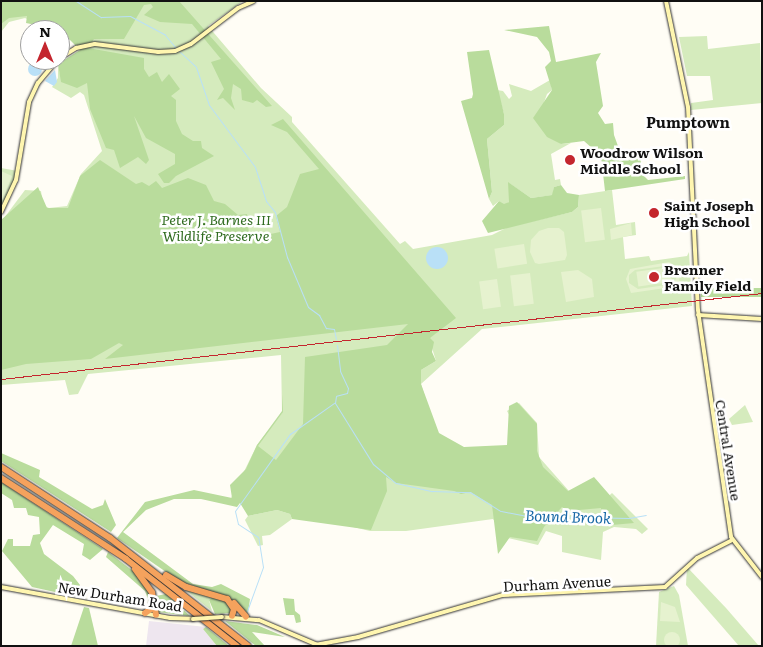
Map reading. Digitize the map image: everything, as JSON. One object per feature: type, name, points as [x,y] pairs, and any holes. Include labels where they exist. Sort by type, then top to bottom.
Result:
[{"type":"highway","points":[[1,467],[110,538],[248,646]]},
{"type":"highway","points":[[1,478],[126,559],[237,646]]},
{"type":"highway","points":[[119,545],[178,583],[231,602],[246,618]]},
{"type":"highway","points":[[126,559],[146,581],[154,598],[156,615]]},
{"type":"highway","points":[[145,613],[152,608],[154,598]]},
{"type":"highway","points":[[231,602],[234,609],[232,616]]},
{"type":"street","points":[[70,53],[78,48],[103,44],[158,52],[187,46],[228,14],[254,1]]},
{"type":"street","name":"Central Avenue","points":[[666,1],[688,107],[698,316],[731,541]]},
{"type":"street","points":[[1,212],[16,180],[30,102],[38,82],[49,70]]},
{"type":"street","points":[[698,316],[762,319]]},
{"type":"street","points":[[731,541],[762,577]]},
{"type":"street","name":"Durham Avenue","points":[[318,645],[355,638],[505,595],[665,587],[697,558],[731,541]]},
{"type":"street","name":"New Durham Road","points":[[2,587],[156,615],[193,618],[232,616],[246,618],[318,645]]},
{"type":"shaded area","points":[[149,621],[206,627],[203,629],[217,646],[146,646]]},
{"type":"green space","name":"Peter J. Barnes III Wildlife Preserve","points":[[1,1],[243,1],[208,26],[261,88],[292,117],[292,122],[400,244],[405,241],[413,249],[492,235],[508,227],[572,212],[578,207],[579,195],[612,190],[616,225],[635,222],[636,235],[623,237],[625,259],[649,256],[651,261],[687,256],[689,252],[692,306],[482,329],[421,384],[439,441],[452,448],[513,451],[512,420],[507,411],[519,403],[537,423],[539,457],[584,508],[596,508],[612,493],[648,529],[642,534],[636,529],[614,527],[603,532],[601,560],[562,552],[562,536],[546,531],[538,545],[508,538],[493,519],[406,531],[370,531],[231,498],[257,445],[282,413],[281,355],[88,374],[78,394],[69,395],[65,380],[1,385],[1,222],[25,190],[41,191],[43,205],[49,208],[67,206],[81,174],[102,151],[84,95],[80,92],[71,98],[52,87],[58,78],[58,70],[60,74],[64,70],[70,70],[70,64],[87,48],[70,40],[70,20],[29,20],[25,18],[9,22],[1,32]],"holes":[[[444,327],[429,338],[436,361],[421,370],[405,331]]]},
{"type":"green space","points":[[1,1],[179,1],[272,106],[266,107],[257,100],[253,103],[242,100],[241,89],[233,84],[231,98],[235,110],[223,98],[217,100],[224,89],[211,62],[221,59],[192,24],[160,22],[144,15],[153,7],[151,4],[144,5],[124,39],[94,39],[88,48],[144,58],[144,69],[149,77],[157,72],[162,82],[169,74],[180,89],[171,96],[176,100],[176,121],[182,134],[193,141],[201,141],[202,148],[214,156],[176,176],[169,183],[164,183],[158,174],[175,164],[175,154],[146,138],[134,116],[149,160],[146,164],[138,157],[120,168],[114,150],[106,148],[90,109],[87,83],[77,88],[61,82],[59,70],[70,70],[70,56],[80,50],[70,40],[70,20],[26,20],[27,16],[9,18],[1,24]]},
{"type":"green space","points":[[549,26],[556,62],[601,53],[596,62],[603,106],[598,113],[605,124],[613,123],[614,135],[623,160],[640,158],[644,176],[648,180],[685,176],[685,179],[605,191],[601,156],[584,141],[561,144],[547,137],[533,118],[552,90],[545,67],[551,61],[549,52],[537,37],[504,30]]},
{"type":"green space","points":[[707,36],[708,49],[760,43],[762,103],[691,110],[691,103],[713,100],[710,76],[687,76],[679,37]]},
{"type":"green space","points":[[489,50],[504,114],[504,125],[487,139],[492,192],[489,199],[461,101],[472,98],[473,94],[467,52]]},
{"type":"green space","points":[[550,80],[552,90],[547,94],[541,111],[561,144],[571,143],[551,154],[555,180],[560,179],[561,185],[554,187],[553,195],[531,198],[509,183],[509,202],[504,205],[499,201],[493,206],[489,199],[492,192],[487,139],[504,125],[504,114],[497,90],[503,91],[509,99],[512,96],[509,84],[531,91]]},
{"type":"green space","name":"Peter J. Barnes III Wildlife Preserve","points":[[283,119],[456,318],[430,338],[434,342],[432,352],[436,361],[421,370],[421,384],[439,433],[464,447],[507,445],[509,406],[517,402],[537,424],[537,451],[543,467],[568,491],[594,477],[634,523],[601,526],[601,508],[568,511],[562,507],[544,527],[537,541],[510,537],[498,554],[492,505],[470,492],[461,494],[454,491],[396,483],[386,477],[387,491],[371,530],[292,519],[290,514],[277,510],[248,516],[240,503],[237,507],[201,499],[174,499],[146,510],[123,532],[193,584],[212,587],[221,584],[250,599],[248,613],[227,597],[179,581],[117,538],[145,502],[194,490],[232,498],[230,485],[246,469],[257,445],[282,411],[282,394],[283,412],[258,446],[276,460],[303,424],[305,357],[387,345],[408,324],[105,359],[123,345],[119,343],[91,359],[26,364],[1,370],[1,220],[38,187],[47,208],[68,208],[80,176],[100,160],[136,184],[142,182],[149,186],[156,181],[162,188],[188,178],[206,185],[214,201],[225,204],[238,215],[247,214],[249,234],[261,236],[280,232],[276,216],[287,207],[300,174],[319,169],[287,132],[271,125]]},
{"type":"green space","points":[[1,168],[18,171],[5,204],[1,202]]},
{"type":"green space","points":[[1,171],[12,176],[3,200],[1,198]]},
{"type":"green space","points":[[508,182],[531,198],[552,195],[554,187],[561,185],[567,193],[579,195],[578,207],[572,212],[488,233],[482,221],[499,201],[504,204],[509,202]]},
{"type":"green space","points":[[601,208],[605,240],[585,242],[581,210]]},
{"type":"green space","points":[[631,223],[632,235],[611,240],[610,229]]},
{"type":"green space","points":[[548,228],[559,228],[564,232],[567,255],[565,260],[535,263],[530,252],[531,240],[539,231]]},
{"type":"green space","points":[[524,244],[527,264],[497,268],[494,249]]},
{"type":"green space","points":[[669,262],[680,269],[679,286],[631,293],[626,279],[630,269]],"holes":[[[672,265],[679,273],[673,284],[638,289],[629,283],[629,275],[635,270]]]},
{"type":"green space","name":"Brenner Family Field","points":[[670,267],[672,282],[638,287],[636,272]]},
{"type":"green space","points":[[578,270],[592,279],[594,297],[566,302],[561,272]]},
{"type":"green space","points":[[530,273],[534,304],[514,306],[510,275]]},
{"type":"green space","points":[[497,279],[501,307],[483,309],[479,282]]},
{"type":"green space","points":[[701,288],[762,288],[762,297],[701,297]]},
{"type":"green space","points":[[745,405],[753,422],[732,425],[729,419]]},
{"type":"green space","points":[[1,453],[40,470],[39,477],[92,509],[103,505],[105,499],[116,525],[111,532],[1,461]]},
{"type":"green space","points":[[1,482],[103,549],[90,560],[82,555],[84,544],[53,525],[40,543],[44,554],[73,576],[80,585],[78,597],[32,587],[2,551],[8,539],[13,539],[13,546],[30,546],[33,535],[40,534],[39,517],[28,515],[26,508],[14,508],[12,500],[1,493]]},
{"type":"green space","points":[[277,510],[290,514],[292,519],[270,535],[262,536],[263,545],[258,546],[245,520],[248,516]]},
{"type":"green space","points":[[108,552],[137,574],[149,591],[151,605],[146,609],[149,602],[145,591],[106,557]]},
{"type":"green space","points":[[687,567],[759,646],[739,646],[686,585]]},
{"type":"green space","points":[[674,586],[679,595],[688,646],[656,646],[659,592]]},
{"type":"green space","points":[[183,588],[213,596],[209,600],[212,611]]},
{"type":"green space","points":[[166,594],[190,616],[158,612],[156,596]]},
{"type":"green space","points":[[212,597],[230,603],[232,613],[215,614],[209,600]]},
{"type":"green space","points":[[283,598],[294,599],[295,611],[300,615],[301,622],[296,623],[294,615],[286,615]]},
{"type":"green space","points":[[661,602],[675,607],[680,622],[660,621]]},
{"type":"green space","points":[[84,607],[89,608],[98,646],[71,646]]},
{"type":"green space","points":[[225,621],[257,625],[285,637],[252,632],[265,646],[256,646]]},
{"type":"green space","points":[[206,627],[229,646],[217,646],[203,629]]},
{"type":"green space","points":[[672,632],[680,640],[672,648],[664,640]]},
{"type":"water","points":[[28,70],[42,70],[40,74],[35,76]]},
{"type":"water","points":[[55,70],[57,82],[54,86],[45,81]]},
{"type":"water","points":[[433,247],[441,247],[448,254],[448,262],[441,269],[433,269],[426,262],[426,254]]},
{"type":"waterway","name":"Bound Brook","points":[[76,1],[101,17],[130,16],[165,35],[176,48]]},
{"type":"waterway","name":"Bound Brook","points":[[179,51],[196,67],[209,105],[255,167],[266,201],[275,212],[287,257],[308,307],[319,315],[326,328],[334,329],[336,339]]},
{"type":"waterway","name":"Bound Brook","points":[[337,345],[340,371],[348,388],[347,393],[336,396],[335,403],[373,464],[396,483],[432,491],[470,492],[501,511],[526,516],[629,518],[646,515]]},
{"type":"waterway","points":[[247,611],[263,567],[258,537],[238,524],[235,511],[290,434],[334,403]]},
{"type":"railway","points":[[1,379],[762,293]]},
{"type":"place","name":"Woodrow Wilson Middle School","points":[[570,160]]},
{"type":"place","name":"Saint Joseph High School","points":[[654,213]]},
{"type":"place","name":"Brenner Family Field","points":[[654,277]]},
{"type":"district","name":"Pumptown","points":[[688,122]]}]
